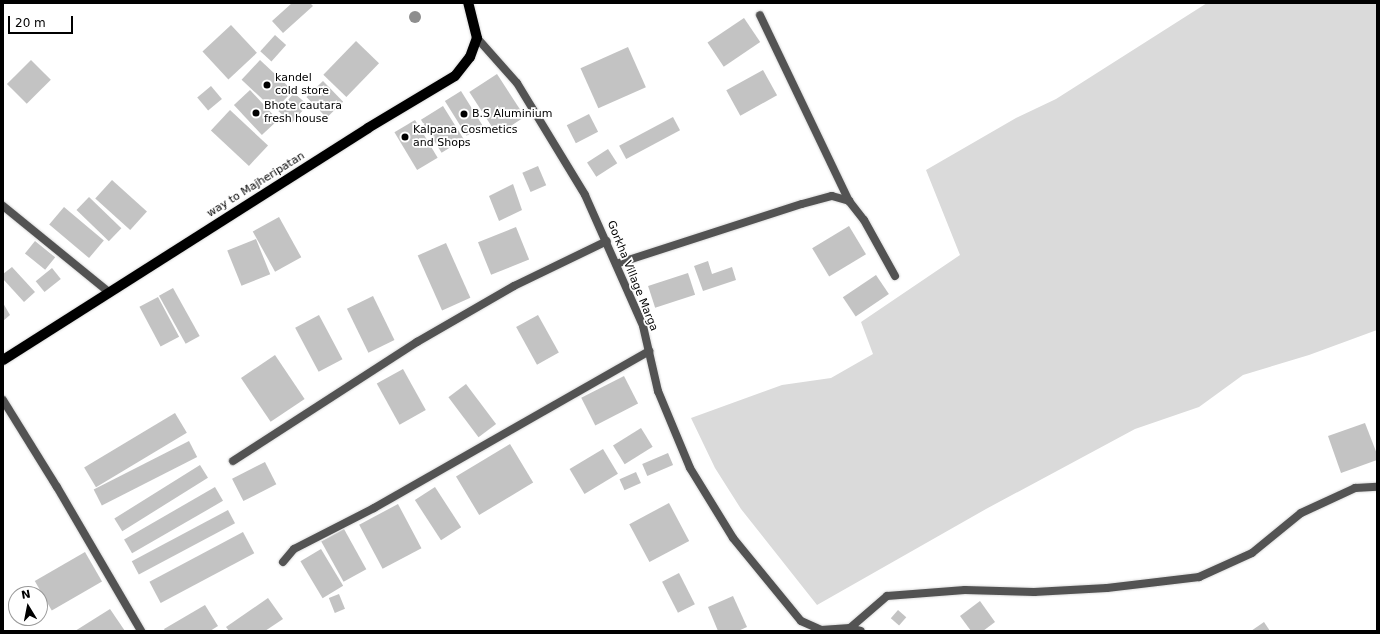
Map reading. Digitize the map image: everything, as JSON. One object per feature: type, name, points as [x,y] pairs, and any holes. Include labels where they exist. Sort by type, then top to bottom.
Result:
[{"type":"main road","points":[[468,3],[477,38]]},
{"type":"main road","name":"way to Majheripatan","points":[[3,360],[361,132],[455,76],[470,57],[477,38]]},
{"type":"street","points":[[760,15],[849,201],[864,220],[895,276]]},
{"type":"street","name":"Gorkha Village Marga","points":[[477,38],[517,83],[586,195],[643,326],[658,391],[690,468],[733,538],[800,620],[821,630],[850,628],[861,631]]},
{"type":"street","points":[[616,264],[802,204],[832,196],[849,201]]},
{"type":"street","points":[[3,206],[109,292]]},
{"type":"street","points":[[233,461],[417,342],[514,286],[607,241]]},
{"type":"street","points":[[283,562],[294,549],[374,508],[649,351]]},
{"type":"street","points":[[3,400],[57,487],[141,631]]},
{"type":"street","points":[[850,628],[887,596],[965,590],[1034,592],[1107,588],[1199,577],[1252,553],[1301,513],[1355,488],[1377,487]]},
{"type":"shaded area","points":[[1207,3],[1377,3],[1377,330],[1309,355],[1243,375],[1199,407],[1135,429],[986,509],[817,605],[741,509],[715,468],[691,418],[782,385],[831,378],[873,354],[861,322],[960,255],[926,170],[1016,118],[1056,99]]},
{"type":"building","points":[[292,3],[310,3],[313,6],[283,33],[272,21]]},
{"type":"building","points":[[744,18],[760,42],[724,67],[708,43]]},
{"type":"building","points":[[231,25],[257,53],[228,79],[202,52]]},
{"type":"building","points":[[275,35],[286,45],[271,61],[260,51]]},
{"type":"building","points":[[356,41],[379,63],[346,97],[323,75]]},
{"type":"building","points":[[628,47],[646,87],[598,108],[580,68]]},
{"type":"building","points":[[31,60],[51,80],[27,104],[7,84]]},
{"type":"building","name":"kandel cold store","points":[[260,60],[293,91],[274,110],[242,80]]},
{"type":"building","points":[[763,70],[777,95],[740,116],[726,90]]},
{"type":"building","points":[[497,74],[525,117],[497,135],[469,92]]},
{"type":"building","points":[[323,81],[343,102],[327,118],[306,97]]},
{"type":"building","points":[[211,86],[222,99],[208,111],[197,98]]},
{"type":"building","name":"Bhote cautara fresh house","points":[[250,90],[278,120],[262,135],[234,105]]},
{"type":"building","name":"B.S Aluminium","points":[[461,91],[483,126],[467,136],[445,101]]},
{"type":"building","points":[[294,93],[308,105],[292,123],[278,111]]},
{"type":"building","points":[[443,106],[464,139],[442,153],[421,120]]},
{"type":"building","points":[[230,110],[268,145],[249,166],[211,130]]},
{"type":"building","points":[[589,114],[598,132],[576,143],[567,125]]},
{"type":"building","points":[[673,117],[680,130],[626,159],[619,146]]},
{"type":"building","points":[[415,120],[438,158],[417,170],[394,132]]},
{"type":"building","points":[[608,149],[617,163],[596,177],[587,163]]},
{"type":"building","points":[[538,166],[546,185],[531,192],[522,173]]},
{"type":"building","points":[[112,180],[147,211],[130,230],[95,199]]},
{"type":"building","points":[[513,184],[522,210],[499,221],[489,196]]},
{"type":"building","points":[[89,197],[121,228],[109,241],[76,210]]},
{"type":"building","points":[[64,207],[104,240],[89,258],[49,225]]},
{"type":"building","points":[[279,217],[301,257],[275,272],[253,232]]},
{"type":"building","points":[[849,226],[866,254],[829,276],[812,248]]},
{"type":"building","points":[[516,227],[529,259],[491,275],[478,242]]},
{"type":"building","points":[[256,239],[270,274],[241,286],[227,251]]},
{"type":"building","points":[[35,241],[55,257],[45,270],[25,253]]},
{"type":"building","points":[[446,243],[470,298],[442,310],[418,256]]},
{"type":"building","points":[[708,261],[712,274],[732,267],[736,280],[703,291],[694,266]]},
{"type":"building","points":[[12,267],[35,292],[24,302],[3,279],[3,274]]},
{"type":"building","points":[[52,268],[61,279],[44,292],[36,281]]},
{"type":"building","points":[[688,273],[695,295],[655,308],[648,286]]},
{"type":"building","points":[[876,275],[889,294],[856,316],[843,297]]},
{"type":"building","points":[[173,288],[200,336],[186,344],[159,296]]},
{"type":"building","points":[[373,296],[394,340],[368,353],[347,309]]},
{"type":"building","points":[[158,297],[179,337],[161,347],[139,307]]},
{"type":"building","points":[[3,303],[10,315],[3,321]]},
{"type":"building","points":[[319,315],[342,359],[319,372],[295,328]]},
{"type":"building","points":[[538,315],[559,353],[537,365],[516,327]]},
{"type":"building","points":[[275,355],[305,399],[271,422],[241,378]]},
{"type":"building","points":[[403,369],[426,410],[400,425],[377,384]]},
{"type":"building","points":[[624,376],[638,404],[595,425],[581,398]]},
{"type":"building","points":[[466,384],[496,424],[479,437],[448,397]]},
{"type":"building","points":[[175,413],[187,433],[96,487],[84,468]]},
{"type":"building","points":[[1365,423],[1377,454],[1377,460],[1341,473],[1328,436]]},
{"type":"building","points":[[641,428],[653,447],[625,464],[613,445]]},
{"type":"building","points":[[189,441],[197,457],[102,506],[94,490]]},
{"type":"building","points":[[510,444],[533,483],[479,515],[456,476]]},
{"type":"building","points":[[603,449],[618,474],[585,494],[570,469]]},
{"type":"building","points":[[668,453],[673,465],[647,476],[642,464]]},
{"type":"building","points":[[265,462],[276,484],[243,501],[232,479]]},
{"type":"building","points":[[200,465],[208,478],[122,531],[114,519]]},
{"type":"building","points":[[636,472],[641,483],[624,490],[620,479]]},
{"type":"building","points":[[215,487],[223,501],[132,553],[124,540]]},
{"type":"building","points":[[435,487],[461,527],[441,540],[415,500]]},
{"type":"building","points":[[669,503],[689,541],[649,562],[629,524]]},
{"type":"building","points":[[398,504],[421,548],[383,569],[359,525]]},
{"type":"building","points":[[228,510],[235,523],[139,574],[132,561]]},
{"type":"building","points":[[344,529],[366,569],[344,582],[321,542]]},
{"type":"building","points":[[243,532],[254,553],[161,603],[149,582]]},
{"type":"building","points":[[321,549],[343,586],[323,598],[300,561]]},
{"type":"building","points":[[85,552],[102,581],[52,610],[48,604],[48,586],[38,586],[35,581]]},
{"type":"building","points":[[679,573],[695,604],[678,613],[662,582]]},
{"type":"building","points":[[339,594],[345,609],[335,613],[329,598]]},
{"type":"building","points":[[733,596],[747,627],[738,631],[718,631],[708,607]]},
{"type":"building","points":[[268,598],[283,619],[265,631],[229,631],[226,627]]},
{"type":"building","points":[[980,601],[995,622],[983,631],[971,631],[960,616]]},
{"type":"building","points":[[205,605],[218,626],[210,631],[165,631],[164,629]]},
{"type":"building","points":[[110,609],[125,631],[75,631]]},
{"type":"building","points":[[898,610],[906,617],[899,626],[891,618]]},
{"type":"building","points":[[1264,622],[1270,631],[1251,631]]},
{"type":"place","name":"kandel cold store","points":[[267,85]]},
{"type":"place","name":"Bhote cautara fresh house","points":[[256,113]]},
{"type":"place","name":"B.S Aluminium","points":[[464,114]]},
{"type":"place","name":"Kalpana Cosmetics and Shops","points":[[405,137]]}]
